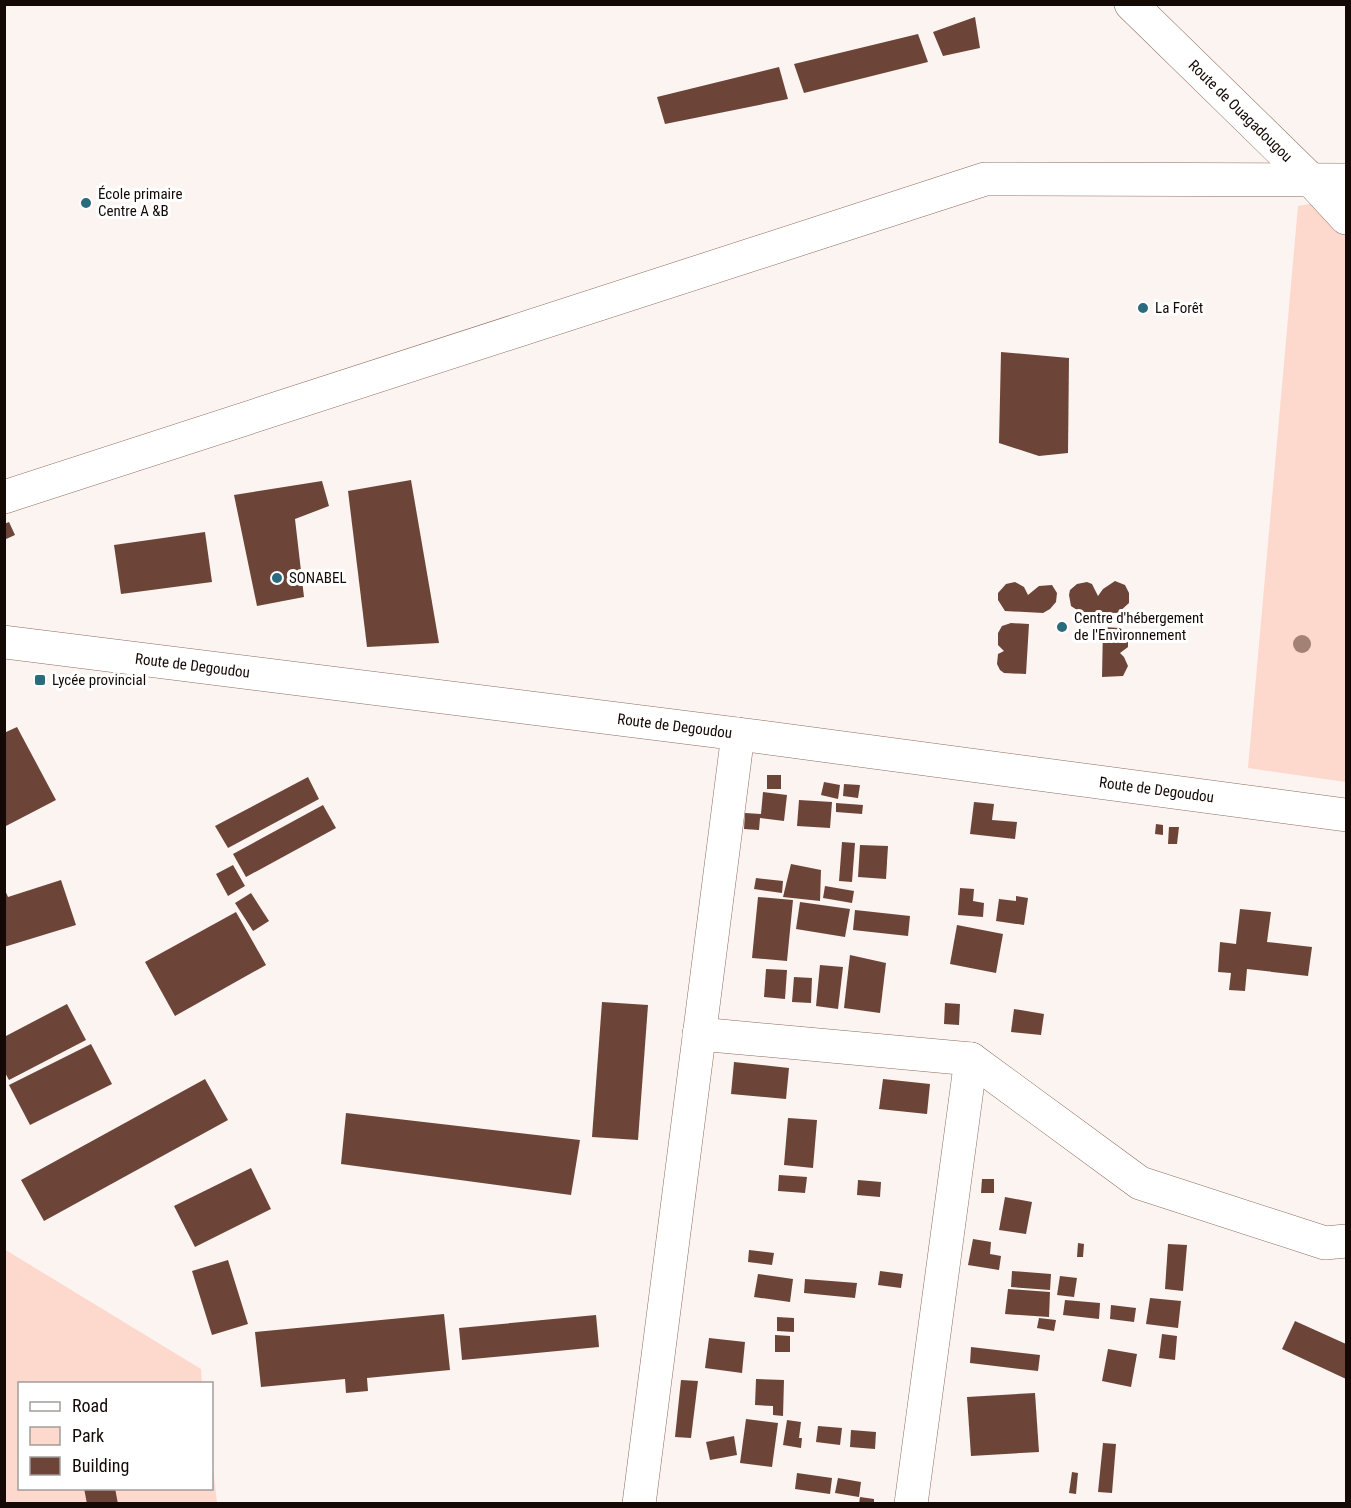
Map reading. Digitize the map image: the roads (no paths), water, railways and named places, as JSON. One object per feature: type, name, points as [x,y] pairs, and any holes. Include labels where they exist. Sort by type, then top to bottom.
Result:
[{"type":"street","name":"Route de Ouagadougou","points":[[1131,4],[1310,178],[1347,218]]},
{"type":"street","points":[[4,497],[985,179],[1310,178],[1347,180]]},
{"type":"street","name":"Route de Degoudou","points":[[4,642],[738,734],[1347,815]]},
{"type":"street","points":[[639,1503],[738,734]]},
{"type":"street","points":[[699,1034],[971,1059],[1140,1183],[1325,1243],[1347,1241]]},
{"type":"street","points":[[912,1503],[971,1059]]},
{"type":"place","name":"École primaire Centre A &B","points":[[86,203]]},
{"type":"place","name":"La Forêt","points":[[1143,308]]},
{"type":"place","name":"SONABEL","points":[[277,578]]},
{"type":"place","name":"Centre d'hébergement de l'Environnement","points":[[1062,627]]},
{"type":"place","name":"Lycée provincial","points":[[40,680]]}]
